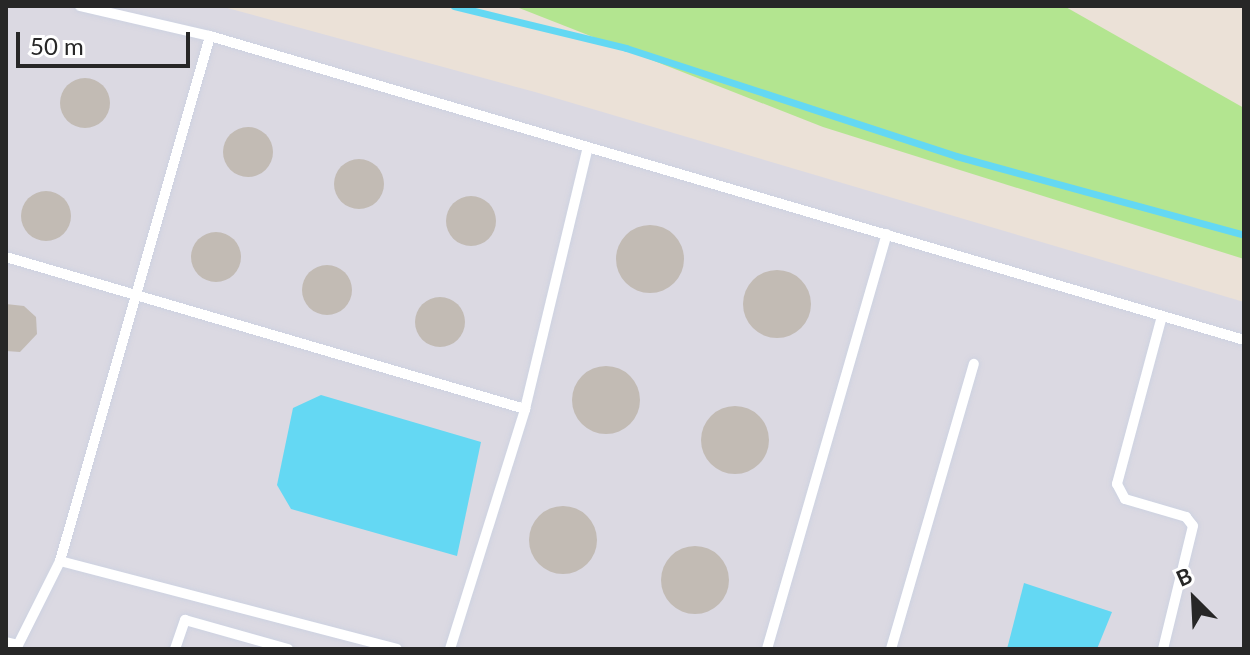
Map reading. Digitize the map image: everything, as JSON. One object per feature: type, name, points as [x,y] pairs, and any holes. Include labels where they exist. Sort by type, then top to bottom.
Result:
[{"type":"lane","points":[[80,6],[210,36],[587,150],[887,234],[1244,340]]},
{"type":"lane","points":[[18,645],[60,561],[139,295],[210,36]]},
{"type":"lane","points":[[450,649],[525,409],[587,150]]},
{"type":"lane","points":[[767,649],[887,234]]},
{"type":"lane","points":[[6,257],[525,409]]},
{"type":"lane","points":[[1162,316],[1117,484],[1125,499],[1186,517],[1193,526],[1195,538],[1163,649]]},
{"type":"lane","points":[[891,649],[974,364]]},
{"type":"lane","points":[[60,561],[397,649]]},
{"type":"lane","points":[[175,649],[185,620],[288,649]]},
{"type":"lane","points":[[6,642],[32,649]]},
{"type":"shaded area","points":[[6,6],[220,6],[535,92],[1244,302],[1244,649],[6,649]]},
{"type":"green space","points":[[514,6],[1064,6],[1244,108],[1244,259],[823,127]]},
{"type":"water","points":[[321,395],[481,442],[457,556],[291,509],[277,485],[293,408]]},
{"type":"water","points":[[1024,583],[1112,612],[1097,649],[1007,649]]},
{"type":"building","points":[[85,78],[102,86],[110,103],[102,120],[85,128],[68,120],[60,103],[68,86]]},
{"type":"building","points":[[248,127],[265,135],[273,152],[265,169],[248,177],[231,169],[223,152],[231,135]]},
{"type":"building","points":[[359,159],[376,167],[384,184],[376,201],[359,209],[342,201],[334,184],[342,167]]},
{"type":"building","points":[[46,191],[63,199],[71,216],[63,233],[46,241],[29,233],[21,216],[29,199]]},
{"type":"building","points":[[471,196],[488,204],[496,221],[488,238],[471,246],[454,238],[446,221],[454,204]]},
{"type":"building","points":[[657,225],[678,240],[684,259],[682,272],[674,283],[657,293],[643,293],[626,283],[618,272],[616,252],[626,235],[637,227]]},
{"type":"building","points":[[216,232],[233,240],[241,257],[233,274],[216,282],[199,274],[191,257],[199,240]]},
{"type":"building","points":[[327,265],[344,273],[352,290],[344,307],[327,315],[310,307],[302,290],[310,273]]},
{"type":"building","points":[[784,270],[805,285],[811,304],[809,317],[801,328],[784,338],[770,338],[753,328],[745,317],[743,297],[753,280],[764,272]]},
{"type":"building","points":[[440,297],[457,305],[465,322],[457,339],[440,347],[423,339],[415,322],[423,305]]},
{"type":"building","points":[[6,304],[24,306],[36,317],[37,334],[20,352],[6,351]]},
{"type":"building","points":[[613,366],[634,381],[640,400],[638,413],[630,424],[613,434],[599,434],[582,424],[574,413],[572,393],[582,376],[593,368]]},
{"type":"building","points":[[742,406],[763,421],[769,440],[767,453],[759,464],[742,474],[728,474],[711,464],[703,453],[701,433],[711,416],[722,408]]},
{"type":"building","points":[[570,506],[591,521],[597,540],[595,553],[587,564],[570,574],[556,574],[539,564],[531,553],[529,533],[539,516],[550,508]]},
{"type":"building","points":[[702,546],[723,561],[729,580],[727,593],[719,604],[702,614],[688,614],[671,604],[663,593],[661,573],[671,556],[682,548]]},
{"type":"waterway","points":[[454,6],[626,48],[956,156],[1244,235]]}]
